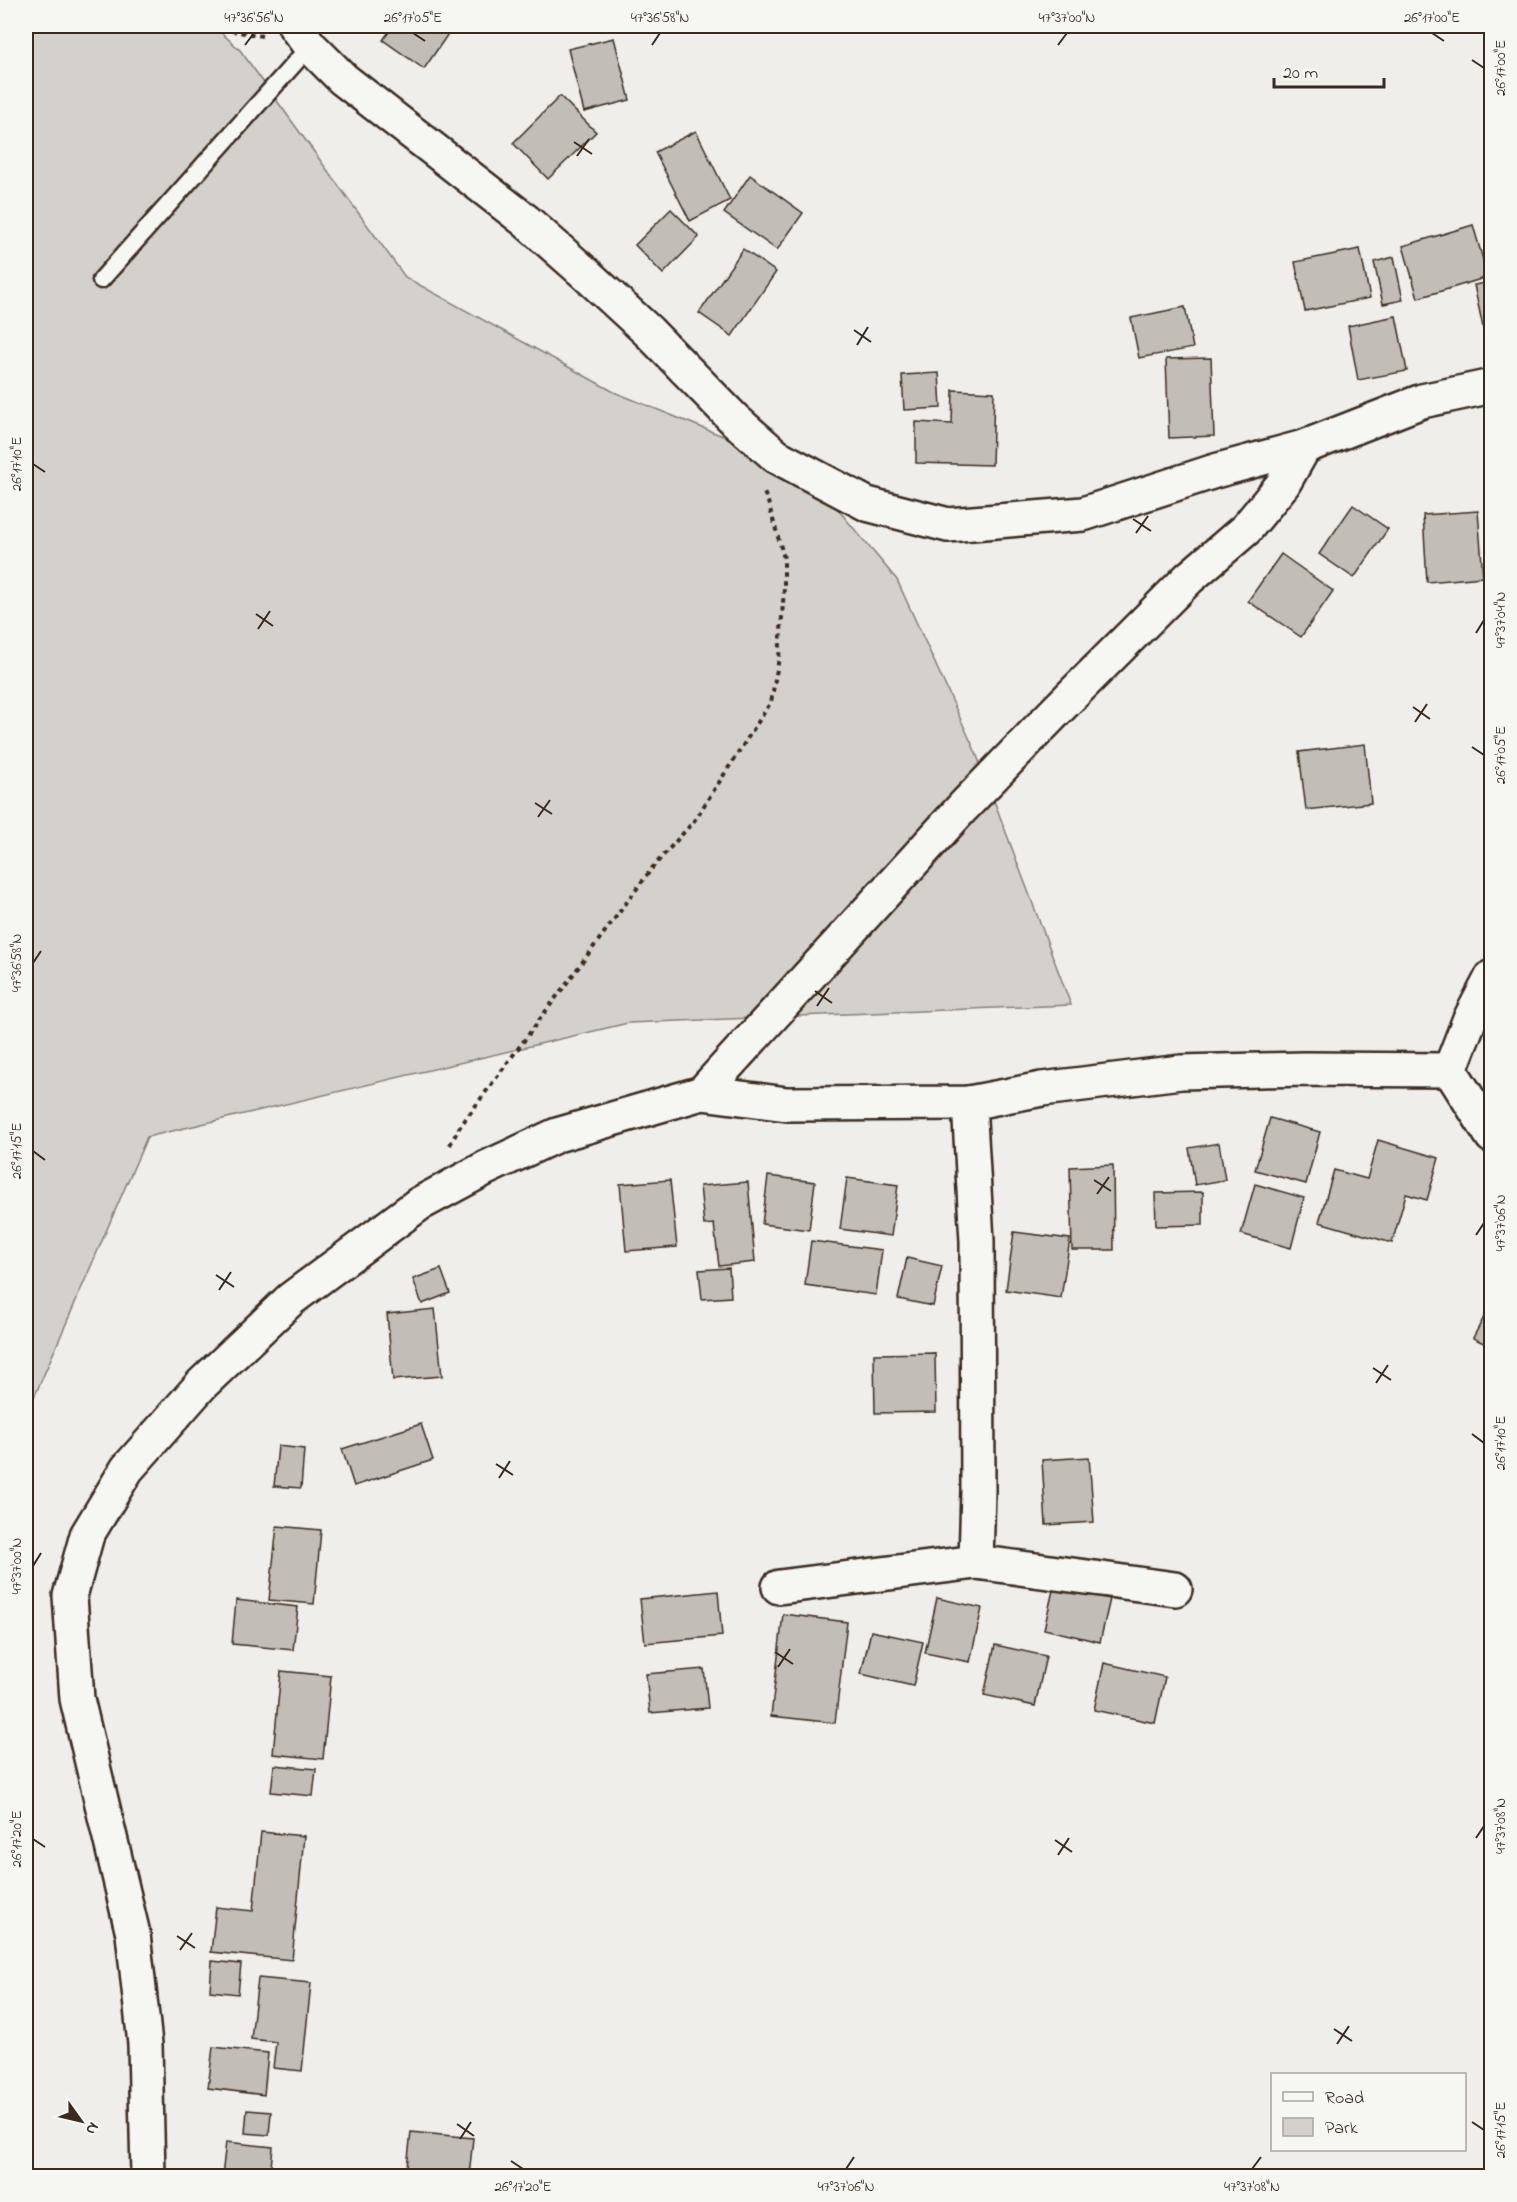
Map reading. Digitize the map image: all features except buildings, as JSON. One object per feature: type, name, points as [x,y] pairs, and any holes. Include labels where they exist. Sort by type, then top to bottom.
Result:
[{"type":"street","points":[[303,36],[343,79],[526,221],[585,273],[649,332],[735,420],[776,456],[867,504],[948,525],[1083,514],[1215,471],[1304,447],[1422,402],[1491,386]]},
{"type":"street","points":[[702,1093],[955,816],[1057,710],[1189,578],[1246,529],[1283,484],[1304,447]]},
{"type":"street","points":[[1450,1070],[1469,1021],[1491,977]]},
{"type":"street","points":[[148,2176],[145,2044],[133,1934],[77,1699],[70,1596],[87,1535],[127,1469],[202,1384],[291,1299],[418,1204],[486,1168],[557,1135],[702,1093],[787,1104],[969,1103],[1042,1089],[1181,1072],[1304,1069],[1450,1070]]},
{"type":"street","points":[[1450,1070],[1491,1136]]},
{"type":"street","points":[[969,1103],[977,1241],[976,1562]]},
{"type":"street","points":[[779,1587],[976,1562],[1175,1589]]},
{"type":"lane","points":[[101,280],[303,36]]},
{"type":"path","points":[[205,26],[303,36]]},
{"type":"path","points":[[449,1147],[459,1128],[588,953],[653,867],[694,821],[771,702],[779,658],[784,558],[768,502],[758,480]]},
{"type":"green space","points":[[26,26],[214,26],[240,50],[405,277],[614,392],[804,469],[897,580],[976,753],[1071,1005],[628,1023],[147,1137],[26,1416]]}]
